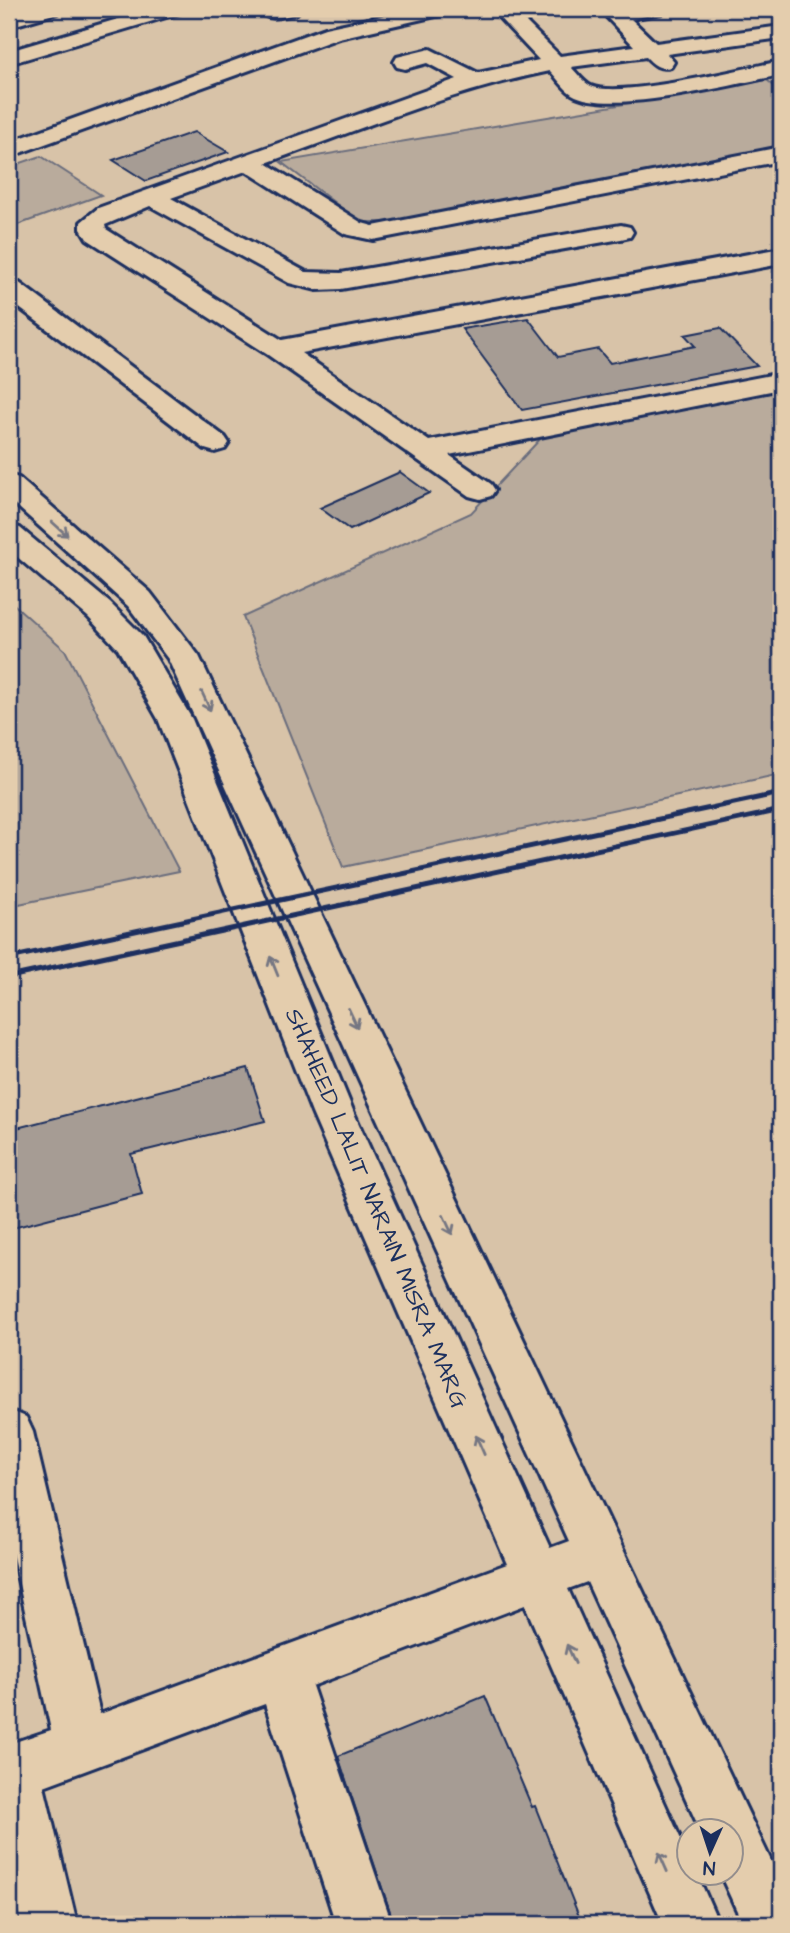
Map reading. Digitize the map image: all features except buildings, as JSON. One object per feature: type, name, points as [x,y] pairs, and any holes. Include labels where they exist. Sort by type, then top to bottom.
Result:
[{"type":"street","points":[[9,21],[50,9]]},
{"type":"street","points":[[11,56],[173,9]]},
{"type":"street","points":[[267,9],[275,13],[290,9]]},
{"type":"street","points":[[9,150],[333,33],[442,9]]},
{"type":"street","points":[[501,9],[581,90],[600,96],[629,95],[780,69]]},
{"type":"street","points":[[612,12],[655,9]]},
{"type":"street","points":[[612,12],[687,85]]},
{"type":"street","points":[[480,491],[278,349],[96,234],[93,222],[152,197],[477,80],[555,63],[781,32]]},
{"type":"street","points":[[405,62],[430,56],[477,80]]},
{"type":"street","points":[[248,162],[354,229],[373,233],[781,154]]},
{"type":"street","points":[[152,197],[281,270],[298,278],[317,282],[372,277],[621,232]]},
{"type":"street","points":[[278,349],[781,256]]},
{"type":"street","points":[[9,288],[215,443]]},
{"type":"street","points":[[425,451],[781,381]]},
{"type":"street","name":"SHAHEED LALIT NARAIN MISRA MARG","points":[[9,484],[139,599],[183,656],[723,1818]]},
{"type":"street","name":"SHAHEED LALIT NARAIN MISRA MARG","points":[[9,534],[100,610],[118,629],[143,661],[175,719],[333,1113],[691,1924]]},
{"type":"street","points":[[9,1432],[81,1747]]},
{"type":"street","points":[[49,1924],[11,1770],[81,1747],[600,1553]]},
{"type":"street","points":[[281,1672],[364,1924]]},
{"type":"street","name":"SHAHEED LALIT NARAIN MISRA MARG","points":[[744,1858],[772,1908]]},
{"type":"shaded area","points":[[767,80],[781,92],[781,148],[393,222],[360,222],[281,162]]},
{"type":"shaded area","points":[[41,156],[101,195],[9,228],[9,167]]},
{"type":"shaded area","points":[[781,389],[781,774],[343,867],[243,617],[471,513],[543,436]]},
{"type":"shaded area","points":[[9,600],[65,650],[179,871],[9,906]]},
{"type":"railway","points":[[9,958],[781,793]]},
{"type":"railway","points":[[9,977],[781,810]]}]
